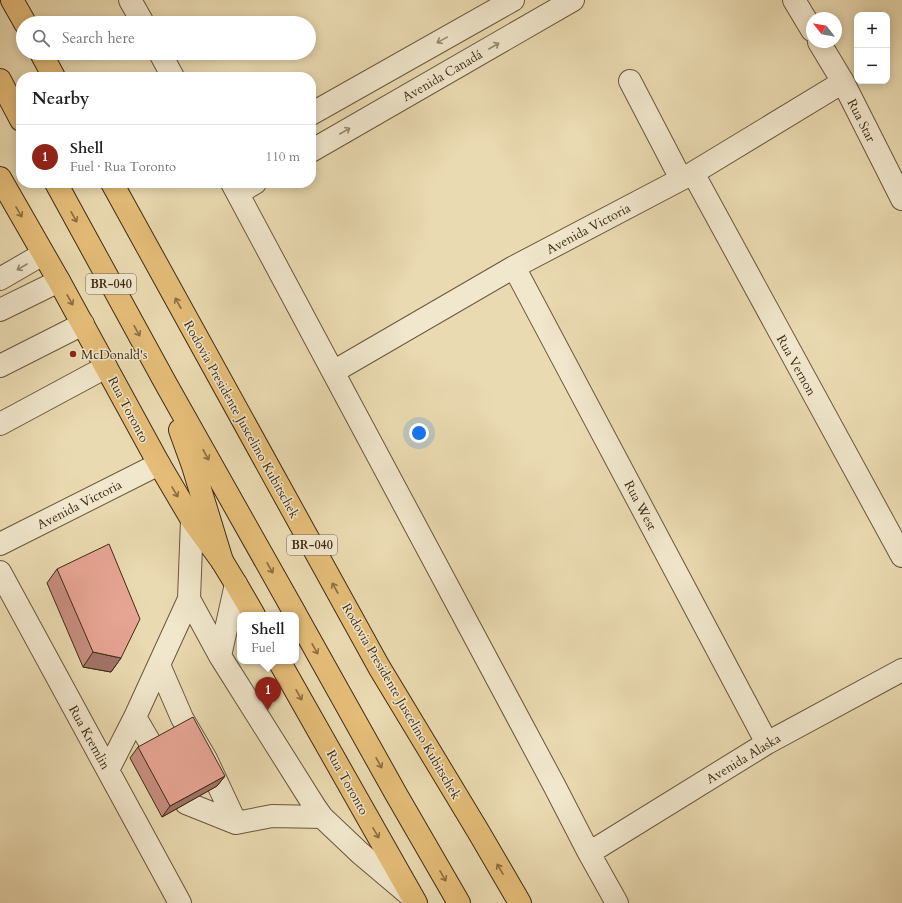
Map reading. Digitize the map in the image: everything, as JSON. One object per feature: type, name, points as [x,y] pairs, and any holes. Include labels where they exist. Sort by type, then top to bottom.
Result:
[{"type":"main road","points":[[12,0],[21,16]]},
{"type":"main road","points":[[45,60],[51,72]]},
{"type":"main road","points":[[0,80],[16,110]]},
{"type":"main road","name":"Rua Toronto","points":[[0,178],[83,324],[159,464],[192,520],[222,562],[252,612]]},
{"type":"main road","name":"BR-040","points":[[59,188],[166,384],[294,612]]},
{"type":"main road","name":"Rodovia Presidente Juscelino Kubitschek","points":[[115,188],[379,667],[520,903]]},
{"type":"main road","points":[[166,384],[222,562]]},
{"type":"main road","name":"BR-040","points":[[299,620],[459,903]]},
{"type":"main road","name":"Rua Toronto","points":[[282,664],[415,901]]},
{"type":"street","points":[[130,0],[139,16]]},
{"type":"street","points":[[316,111],[513,0]]},
{"type":"street","name":"Avenida Canadá","points":[[316,148],[574,0]]},
{"type":"street","points":[[794,0],[806,20]]},
{"type":"street","name":"Rua Star","points":[[823,48],[843,82],[902,199]]},
{"type":"street","points":[[164,60],[170,72]]},
{"type":"street","name":"Rua Vernon","points":[[630,81],[687,176],[902,556]]},
{"type":"street","name":"Avenida Victoria","points":[[333,372],[514,267],[687,176],[843,82]]},
{"type":"street","points":[[243,188],[333,372],[617,903]]},
{"type":"street","points":[[0,279],[43,254]]},
{"type":"street","name":"Rua West","points":[[514,267],[767,743]]},
{"type":"street","points":[[0,310],[59,281]]},
{"type":"street","points":[[0,366],[83,324]]},
{"type":"street","points":[[0,424],[106,367]]},
{"type":"street","name":"Avenida Victoria","points":[[0,544],[159,464]]},
{"type":"street","points":[[108,770],[135,717],[189,599],[192,520]]},
{"type":"street","name":"Rua Kremlin","points":[[0,572],[180,903]]},
{"type":"street","points":[[220,656],[236,584]]},
{"type":"street","points":[[189,599],[220,656],[322,817],[360,853],[415,901]]},
{"type":"street","points":[[159,665],[182,718],[206,759],[236,823]]},
{"type":"street","name":"Avenida Alaska","points":[[589,853],[767,743],[902,670]]},
{"type":"street","points":[[135,717],[152,746]]},
{"type":"street","points":[[186,804],[236,823],[272,816],[322,817]]},
{"type":"building","points":[[109,544],[140,619],[121,658],[93,652],[57,569]]},
{"type":"building","points":[[193,717],[225,776],[170,806],[138,747]]},
{"type":"place","name":"McDonald's","points":[[73,354]]},
{"type":"place","name":"Shell","points":[[268,710]]}]
